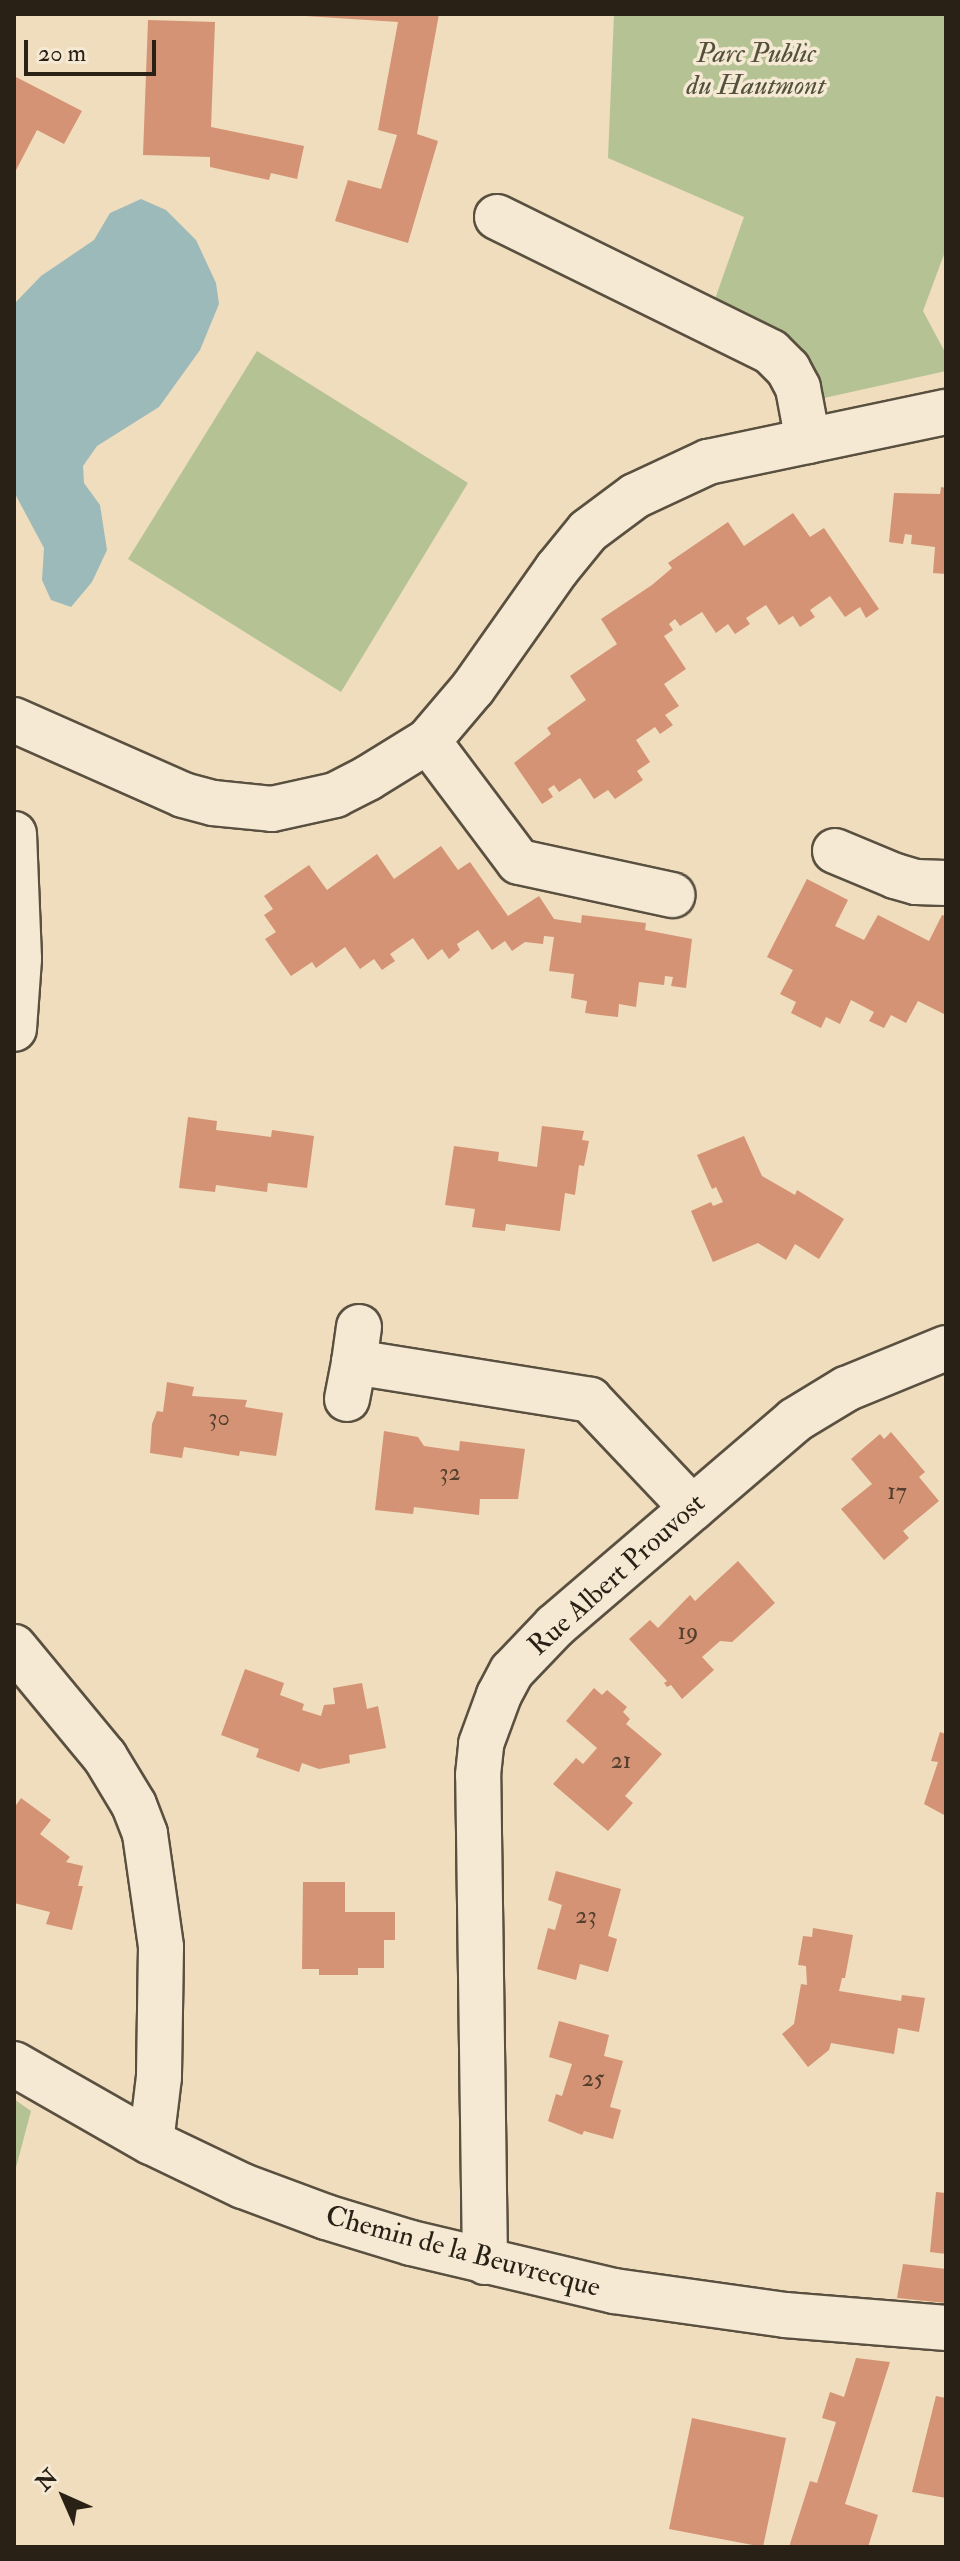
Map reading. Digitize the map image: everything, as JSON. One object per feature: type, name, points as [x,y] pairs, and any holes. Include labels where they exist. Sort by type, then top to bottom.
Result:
[{"type":"street","points":[[497,217],[771,352],[788,369],[798,388],[808,441]]},
{"type":"street","points":[[14,720],[183,795],[242,808],[272,809],[335,795],[428,741],[473,688],[557,569],[588,531],[608,514],[685,470],[946,412]]},
{"type":"street","points":[[428,741],[519,862],[672,895]]},
{"type":"street","points":[[14,834],[19,959],[14,1029]]},
{"type":"street","points":[[835,851],[895,876],[916,882],[946,883]]},
{"type":"street","name":"Rue Albert Prouvost","points":[[485,2262],[478,1775],[481,1744],[499,1695],[512,1671],[533,1647],[816,1405],[905,1362],[946,1348]]},
{"type":"street","points":[[353,1363],[590,1400],[692,1508]]},
{"type":"street","points":[[14,1647],[105,1757],[134,1805],[145,1834],[161,1947],[159,2077],[151,2142]]},
{"type":"street","name":"Chemin de la Beuvrecque","points":[[14,2064],[151,2142],[282,2202],[485,2262],[561,2281],[709,2305],[946,2328]]},
{"type":"green space","name":"Parc Public du Hautmont","points":[[614,14],[946,14],[946,249],[923,311],[946,354],[946,371],[824,398],[804,357],[715,299],[744,217],[608,158]]},
{"type":"green space","points":[[257,351],[468,483],[341,692],[128,559]]},
{"type":"green space","points":[[14,2099],[31,2111],[14,2175]]},
{"type":"water","points":[[141,199],[166,210],[196,240],[216,283],[219,304],[200,350],[159,407],[97,446],[83,466],[84,483],[100,505],[107,550],[92,582],[71,607],[51,600],[42,580],[44,548],[14,492],[14,304],[41,276],[94,240],[110,213]]},
{"type":"building","points":[[275,14],[439,14],[417,134],[438,141],[408,243],[335,221],[348,180],[381,189],[397,135],[378,130],[398,22]]},
{"type":"building","points":[[148,20],[215,22],[211,127],[304,146],[297,179],[271,173],[269,180],[210,167],[210,157],[143,155]]},
{"type":"building","points":[[14,76],[82,111],[64,144],[37,130],[14,174]]},
{"type":"building","points":[[941,487],[946,488],[946,574],[933,573],[935,547],[911,544],[912,535],[905,534],[903,544],[889,542],[894,493],[940,494]]},
{"type":"building","points":[[793,513],[810,537],[824,528],[879,609],[866,618],[860,607],[845,617],[830,596],[810,610],[815,617],[800,627],[793,616],[779,625],[766,605],[746,618],[750,624],[735,634],[728,624],[716,633],[702,612],[680,626],[675,619],[669,624],[673,630],[664,636],[686,669],[664,684],[679,706],[665,715],[673,725],[660,734],[655,727],[636,740],[650,762],[637,771],[643,780],[615,799],[608,790],[594,799],[580,778],[559,792],[554,785],[548,789],[553,797],[542,804],[514,763],[551,734],[547,728],[586,700],[570,676],[617,644],[601,619],[652,585],[672,568],[668,563],[728,522],[744,546]]},
{"type":"building","points":[[441,846],[458,870],[470,862],[508,916],[539,896],[554,919],[581,923],[582,915],[646,923],[645,930],[692,939],[686,988],[671,986],[673,977],[665,976],[664,985],[639,982],[636,1007],[619,1004],[618,1017],[600,1015],[585,1013],[587,1001],[571,998],[574,974],[549,971],[554,937],[544,936],[543,944],[525,942],[512,951],[505,941],[492,950],[478,930],[457,944],[460,950],[449,959],[442,949],[428,960],[413,938],[390,954],[395,961],[382,970],[374,959],[360,969],[345,947],[316,968],[312,962],[291,976],[265,939],[276,932],[264,915],[273,909],[264,896],[309,865],[327,890],[377,854],[394,879]]},
{"type":"building","points":[[807,879],[848,900],[835,926],[864,940],[878,915],[929,941],[942,915],[946,916],[946,1015],[918,1001],[906,1023],[891,1015],[884,1028],[869,1021],[874,1012],[851,1000],[840,1024],[826,1017],[821,1028],[791,1013],[796,1002],[780,994],[793,970],[767,957]]},
{"type":"building","points":[[188,1117],[217,1121],[216,1130],[271,1137],[272,1130],[314,1136],[307,1188],[268,1183],[267,1192],[216,1185],[215,1192],[179,1188]]},
{"type":"building","points":[[542,1126],[584,1131],[582,1140],[589,1141],[584,1166],[579,1165],[575,1195],[565,1193],[560,1231],[506,1224],[505,1231],[472,1227],[475,1209],[445,1205],[454,1146],[499,1152],[498,1161],[537,1167]]},
{"type":"building","points":[[744,1136],[762,1176],[795,1195],[797,1190],[844,1219],[819,1259],[795,1244],[786,1260],[758,1243],[713,1262],[691,1211],[711,1202],[713,1206],[723,1202],[716,1187],[712,1189],[697,1155]]},
{"type":"building","points":[[167,1382],[194,1387],[192,1396],[247,1400],[245,1407],[283,1413],[276,1456],[240,1451],[239,1456],[184,1447],[182,1458],[150,1453],[152,1424],[157,1411],[163,1412]]},
{"type":"building","points":[[384,1431],[418,1437],[424,1446],[459,1451],[460,1441],[525,1449],[518,1499],[480,1499],[479,1515],[414,1507],[413,1514],[375,1510]]},
{"type":"building","points":[[891,1432],[925,1472],[919,1477],[939,1501],[903,1531],[909,1538],[884,1560],[841,1509],[872,1484],[851,1459],[880,1434],[884,1439]]},
{"type":"building","points":[[738,1561],[775,1603],[732,1642],[720,1641],[702,1657],[714,1670],[682,1699],[671,1685],[667,1687],[664,1683],[667,1681],[629,1639],[650,1620],[658,1628],[690,1595],[695,1601]]},
{"type":"building","points":[[245,1669],[284,1683],[280,1695],[304,1704],[302,1710],[321,1716],[324,1705],[335,1704],[333,1688],[362,1683],[367,1709],[378,1706],[386,1748],[349,1755],[350,1763],[319,1769],[302,1763],[299,1772],[256,1757],[259,1749],[221,1735]]},
{"type":"building","points":[[594,1688],[602,1695],[607,1690],[627,1707],[623,1712],[630,1719],[626,1724],[662,1754],[625,1796],[633,1803],[608,1831],[553,1784],[576,1758],[583,1764],[597,1748],[566,1721]]},
{"type":"building","points":[[940,1732],[946,1734],[946,1816],[924,1804],[938,1762],[931,1761]]},
{"type":"building","points":[[21,1798],[51,1820],[40,1834],[70,1857],[66,1862],[83,1866],[78,1886],[83,1886],[72,1930],[46,1924],[50,1912],[14,1903],[14,1808]]},
{"type":"building","points":[[556,1871],[621,1889],[608,1936],[617,1939],[608,1972],[580,1964],[576,1980],[537,1969],[548,1928],[555,1930],[562,1905],[548,1900]]},
{"type":"building","points":[[303,1882],[345,1882],[345,1912],[395,1912],[395,1940],[384,1940],[384,1968],[358,1968],[358,1975],[319,1975],[319,1969],[302,1969]]},
{"type":"building","points":[[813,1928],[853,1935],[845,1978],[842,1978],[839,1991],[901,2001],[902,1995],[925,1998],[919,2032],[898,2028],[894,2054],[831,2043],[829,2050],[808,2067],[782,2034],[794,2024],[801,1984],[807,1985],[806,1966],[798,1965],[803,1936],[812,1937]]},
{"type":"building","points":[[559,2021],[609,2035],[604,2056],[623,2061],[610,2107],[621,2110],[613,2139],[584,2131],[582,2135],[548,2121],[556,2094],[562,2096],[572,2064],[549,2057]]},
{"type":"building","points":[[936,2192],[946,2193],[946,2254],[930,2252]]},
{"type":"building","points":[[903,2264],[946,2269],[946,2303],[897,2298]]},
{"type":"building","points":[[856,2358],[890,2362],[845,2504],[878,2515],[868,2547],[789,2547],[810,2481],[817,2483],[836,2422],[822,2418],[830,2392],[844,2397]]},
{"type":"building","points":[[936,2396],[946,2398],[946,2498],[912,2492]]},
{"type":"building","points":[[692,2418],[786,2438],[763,2547],[669,2529]]}]
